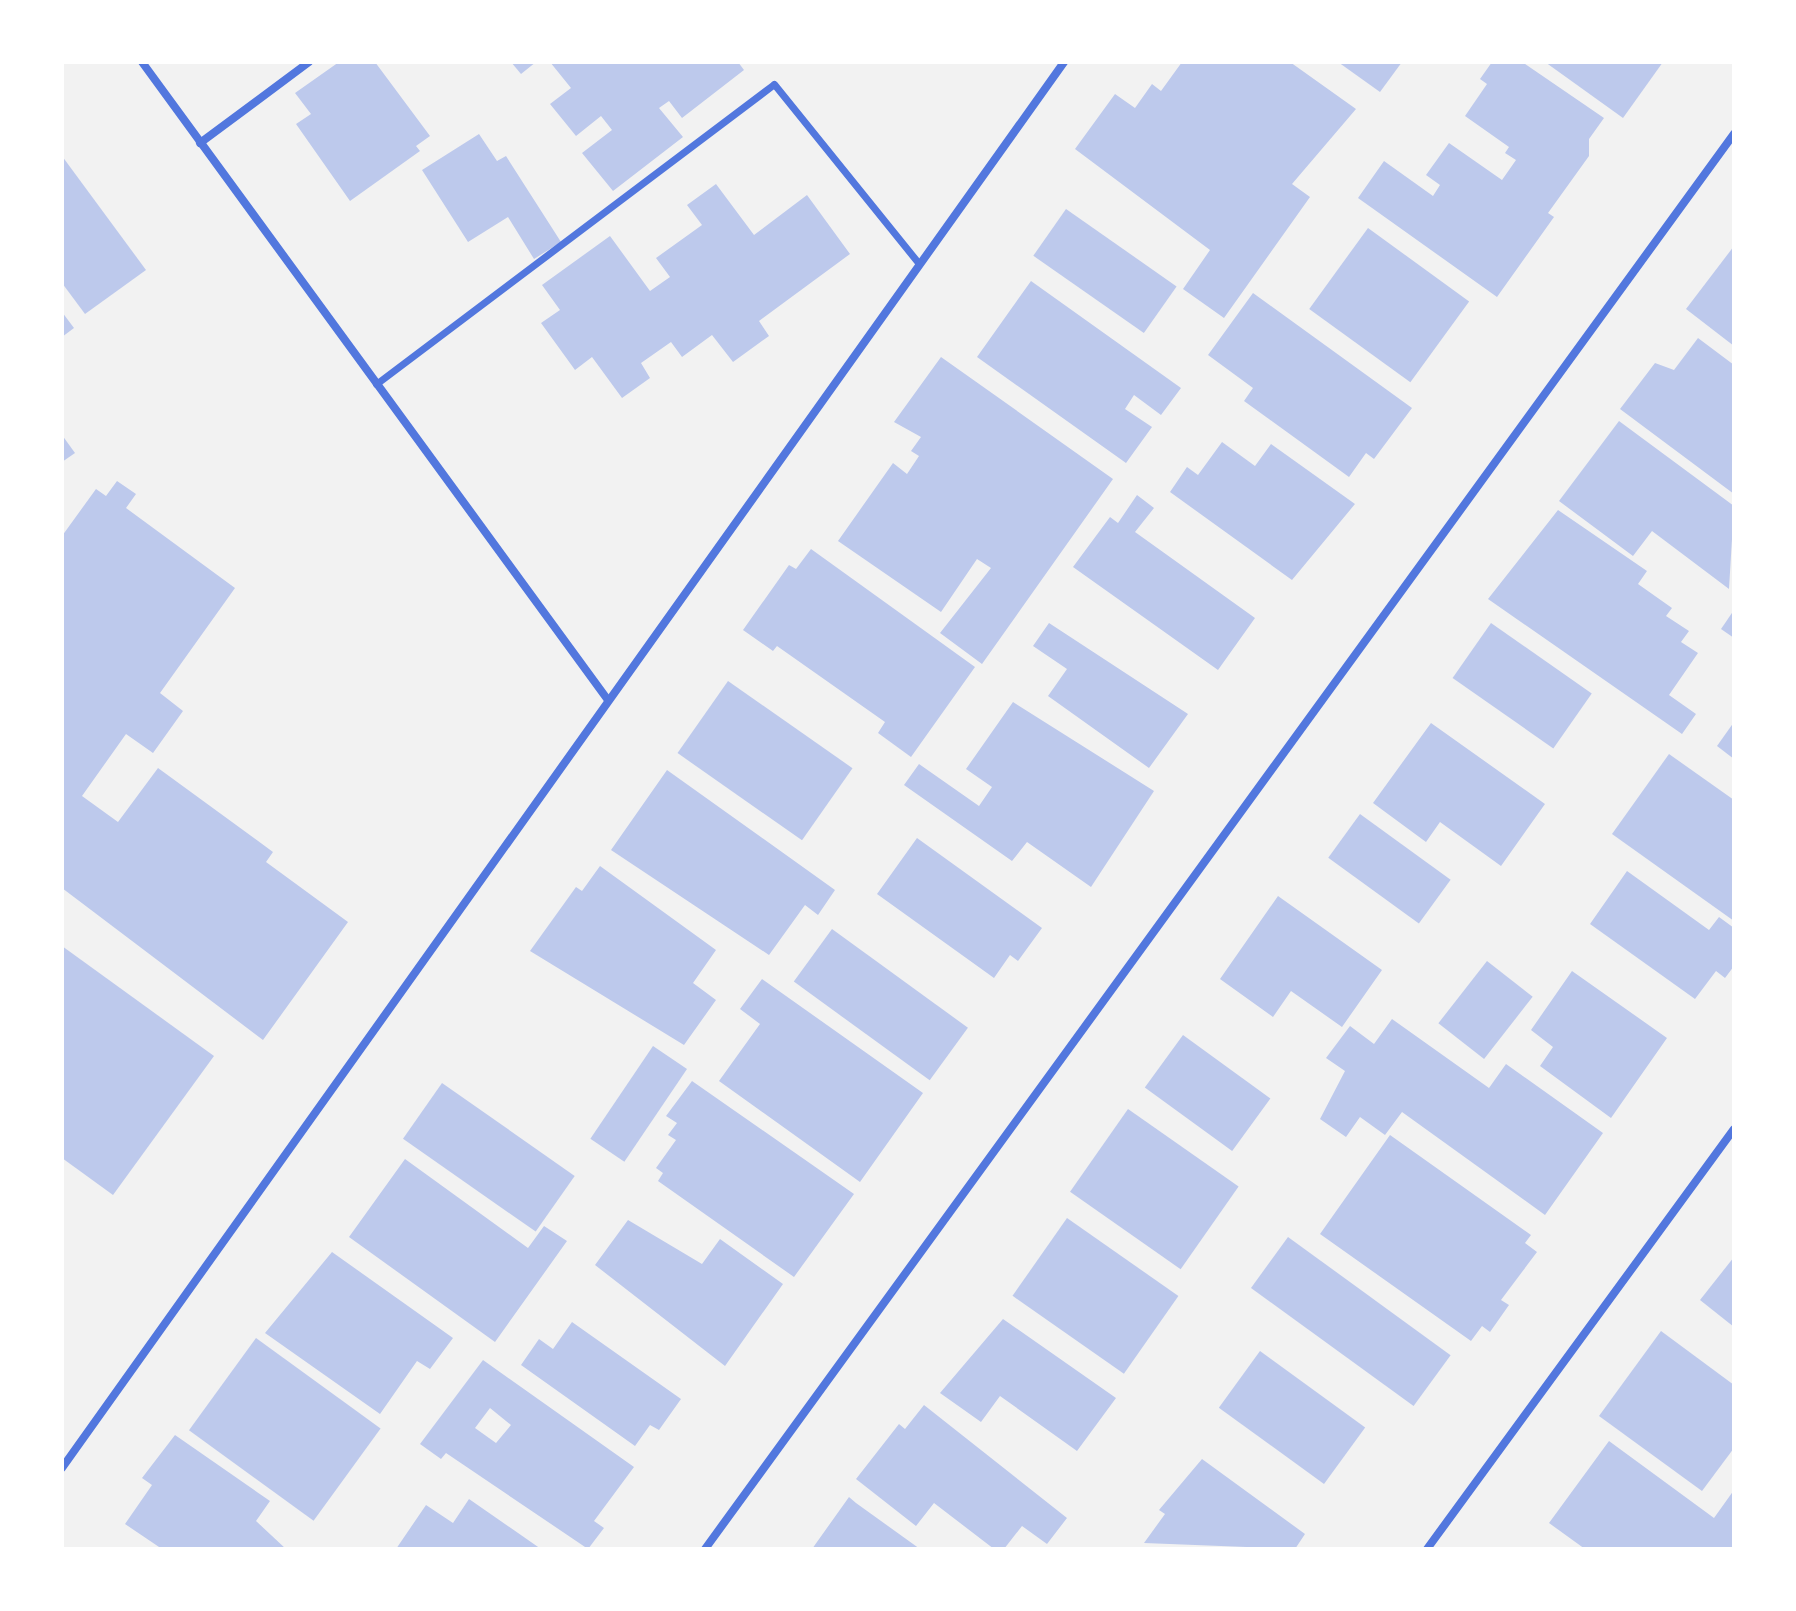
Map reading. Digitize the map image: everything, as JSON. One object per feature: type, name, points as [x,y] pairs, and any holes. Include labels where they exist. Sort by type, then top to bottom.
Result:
[{"type":"street","points":[[142,62],[608,700]]},
{"type":"street","points":[[200,143],[309,62]]},
{"type":"street","points":[[62,1468],[1064,62]]},
{"type":"street","points":[[376,384],[774,84],[919,264]]},
{"type":"street","points":[[705,1549],[1734,134]]},
{"type":"street","points":[[1427,1549],[1734,1129]]},
{"type":"building","points":[[339,62],[375,62],[430,136],[416,146],[420,151],[350,201],[296,124],[311,114],[295,93]]},
{"type":"building","points":[[511,62],[536,62],[521,74]]},
{"type":"building","points":[[550,62],[738,62],[744,70],[682,118],[669,101],[659,108],[683,137],[613,191],[582,153],[612,130],[601,116],[576,136],[550,104],[571,88]]},
{"type":"building","points":[[1182,62],[1290,62],[1356,109],[1292,184],[1310,197],[1224,318],[1183,289],[1210,250],[1075,149],[1115,94],[1135,108],[1152,84],[1161,91]]},
{"type":"building","points":[[1338,62],[1402,62],[1380,92]]},
{"type":"building","points":[[1492,62],[1522,62],[1604,118],[1589,139],[1589,156],[1548,213],[1554,217],[1497,297],[1358,198],[1384,161],[1433,196],[1440,185],[1426,175],[1449,143],[1502,180],[1516,160],[1505,153],[1509,147],[1465,116],[1487,84],[1480,79]]},
{"type":"building","points":[[1545,62],[1663,62],[1623,118]]},
{"type":"building","points":[[479,134],[497,161],[506,156],[561,242],[534,259],[508,217],[468,242],[422,170]]},
{"type":"building","points":[[62,156],[146,270],[85,314],[62,283]]},
{"type":"building","points":[[716,184],[754,235],[807,195],[850,254],[759,321],[769,336],[733,362],[712,335],[682,357],[671,342],[641,363],[650,378],[622,398],[592,357],[575,370],[541,323],[560,310],[542,285],[610,236],[650,291],[670,277],[656,258],[702,225],[687,205]]},
{"type":"building","points":[[1066,209],[1177,286],[1144,333],[1033,256]]},
{"type":"building","points":[[1368,228],[1469,301],[1410,382],[1309,309]]},
{"type":"building","points":[[1734,246],[1734,346],[1686,309]]},
{"type":"building","points":[[1031,281],[1181,388],[1161,415],[1134,395],[1125,409],[1152,427],[1126,463],[977,357]]},
{"type":"building","points":[[1253,293],[1412,408],[1374,459],[1366,453],[1349,477],[1244,401],[1253,388],[1208,355]]},
{"type":"building","points":[[62,312],[74,328],[62,337]]},
{"type":"building","points":[[1698,338],[1734,365],[1734,494],[1620,409],[1655,363],[1674,370]]},
{"type":"building","points":[[941,357],[1113,479],[982,664],[940,633],[991,568],[977,559],[941,612],[838,541],[893,463],[907,474],[919,456],[911,451],[921,437],[894,422]]},
{"type":"building","points":[[1619,421],[1734,506],[1729,589],[1652,531],[1633,556],[1559,501]]},
{"type":"building","points":[[62,435],[75,453],[62,462]]},
{"type":"building","points":[[1222,442],[1255,466],[1271,444],[1355,504],[1292,580],[1170,492],[1187,467],[1198,475]]},
{"type":"building","points":[[117,481],[136,494],[126,508],[235,588],[160,693],[183,711],[153,753],[126,734],[82,796],[118,822],[158,768],[273,852],[266,862],[348,922],[263,1040],[62,888],[62,536],[96,489],[106,496]]},
{"type":"building","points":[[1137,495],[1154,508],[1135,532],[1255,618],[1218,670],[1073,567],[1110,517],[1118,523]]},
{"type":"building","points":[[1558,510],[1647,571],[1638,584],[1672,608],[1666,616],[1689,631],[1681,642],[1698,653],[1669,695],[1696,714],[1682,734],[1488,599]]},
{"type":"building","points":[[811,549],[975,667],[911,757],[878,733],[885,722],[777,646],[773,651],[743,630],[789,565],[796,569]]},
{"type":"building","points":[[1734,610],[1734,638],[1721,629]]},
{"type":"building","points":[[1049,623],[1188,714],[1149,768],[1048,696],[1067,669],[1033,646]]},
{"type":"building","points":[[1491,623],[1592,694],[1553,748],[1453,678]]},
{"type":"building","points":[[728,681],[853,768],[802,840],[678,753]]},
{"type":"building","points":[[1013,702],[1154,791],[1091,887],[1027,842],[1012,861],[904,785],[919,764],[979,806],[992,787],[966,769]]},
{"type":"building","points":[[1734,722],[1734,759],[1717,746]]},
{"type":"building","points":[[1431,723],[1545,804],[1501,866],[1440,822],[1426,842],[1373,803]]},
{"type":"building","points":[[1669,754],[1734,800],[1734,921],[1612,834]]},
{"type":"building","points":[[667,770],[835,890],[818,915],[805,905],[769,955],[611,850]]},
{"type":"building","points":[[1360,814],[1451,880],[1419,924],[1328,858]]},
{"type":"building","points":[[917,838],[1042,928],[1018,961],[1010,955],[994,978],[877,894]]},
{"type":"building","points":[[600,866],[716,950],[693,983],[716,1000],[684,1045],[530,951],[576,887],[582,891]]},
{"type":"building","points":[[1627,871],[1709,930],[1719,917],[1734,928],[1734,966],[1725,978],[1716,971],[1695,999],[1590,924]]},
{"type":"building","points":[[1278,896],[1382,970],[1342,1027],[1291,991],[1273,1017],[1220,979]]},
{"type":"building","points":[[832,929],[968,1028],[930,1080],[794,982]]},
{"type":"building","points":[[62,946],[214,1056],[113,1195],[62,1158]]},
{"type":"building","points":[[1487,961],[1533,997],[1484,1059],[1438,1023]]},
{"type":"building","points":[[1572,971],[1667,1038],[1611,1118],[1540,1066],[1553,1047],[1531,1030]]},
{"type":"building","points":[[762,979],[923,1093],[860,1182],[719,1081],[760,1024],[740,1009]]},
{"type":"building","points":[[1392,1019],[1489,1088],[1506,1064],[1603,1133],[1545,1215],[1402,1112],[1385,1135],[1360,1117],[1346,1137],[1320,1119],[1345,1071],[1326,1058],[1350,1026],[1374,1044]]},
{"type":"building","points":[[1183,1035],[1270,1098],[1232,1151],[1145,1088]]},
{"type":"building","points":[[653,1046],[687,1069],[624,1162],[590,1139]]},
{"type":"building","points":[[692,1081],[854,1194],[794,1277],[658,1181],[663,1173],[656,1168],[676,1140],[668,1135],[677,1123],[666,1116]]},
{"type":"building","points":[[442,1083],[575,1176],[536,1232],[403,1139]]},
{"type":"building","points":[[1128,1109],[1239,1186],[1181,1269],[1070,1192]]},
{"type":"building","points":[[1390,1135],[1531,1235],[1525,1243],[1537,1252],[1501,1300],[1509,1305],[1490,1332],[1482,1326],[1471,1341],[1320,1234]]},
{"type":"building","points":[[405,1159],[528,1248],[544,1226],[567,1241],[495,1342],[349,1237]]},
{"type":"building","points":[[1067,1218],[1178,1296],[1124,1374],[1013,1296]]},
{"type":"building","points":[[628,1220],[702,1264],[720,1239],[783,1284],[725,1366],[595,1265]]},
{"type":"building","points":[[1288,1237],[1451,1355],[1414,1406],[1251,1288]]},
{"type":"building","points":[[332,1252],[453,1338],[430,1369],[417,1361],[380,1414],[265,1333]]},
{"type":"building","points":[[1734,1257],[1734,1327],[1700,1300]]},
{"type":"building","points":[[1003,1319],[1116,1398],[1077,1451],[1000,1396],[981,1422],[940,1393]]},
{"type":"building","points":[[572,1322],[681,1399],[659,1430],[650,1425],[635,1446],[521,1365],[539,1339],[553,1349]]},
{"type":"building","points":[[1661,1331],[1734,1385],[1734,1448],[1702,1491],[1599,1416]]},
{"type":"building","points":[[256,1338],[381,1429],[314,1521],[189,1430]]},
{"type":"building","points":[[1260,1351],[1365,1427],[1324,1484],[1219,1408]]},
{"type":"building","points":[[483,1360],[634,1467],[594,1521],[604,1528],[588,1549],[446,1453],[441,1459],[420,1444]],"holes":[[[490,1408],[511,1425],[496,1443],[475,1428]]]},
{"type":"building","points":[[924,1405],[1067,1518],[1047,1544],[1022,1526],[1004,1549],[994,1549],[934,1503],[916,1526],[856,1479],[899,1424],[905,1429]]},
{"type":"building","points":[[175,1435],[270,1501],[256,1521],[286,1549],[162,1549],[125,1524],[152,1485],[142,1478]]},
{"type":"building","points":[[1609,1441],[1714,1518],[1734,1490],[1734,1549],[1585,1549],[1549,1523]]},
{"type":"building","points":[[1202,1459],[1305,1534],[1295,1549],[1144,1543],[1165,1514],[1159,1510]]},
{"type":"building","points":[[849,1497],[856,1503],[920,1549],[812,1549]]},
{"type":"building","points":[[469,1499],[541,1549],[396,1549],[426,1505],[453,1523]]}]
